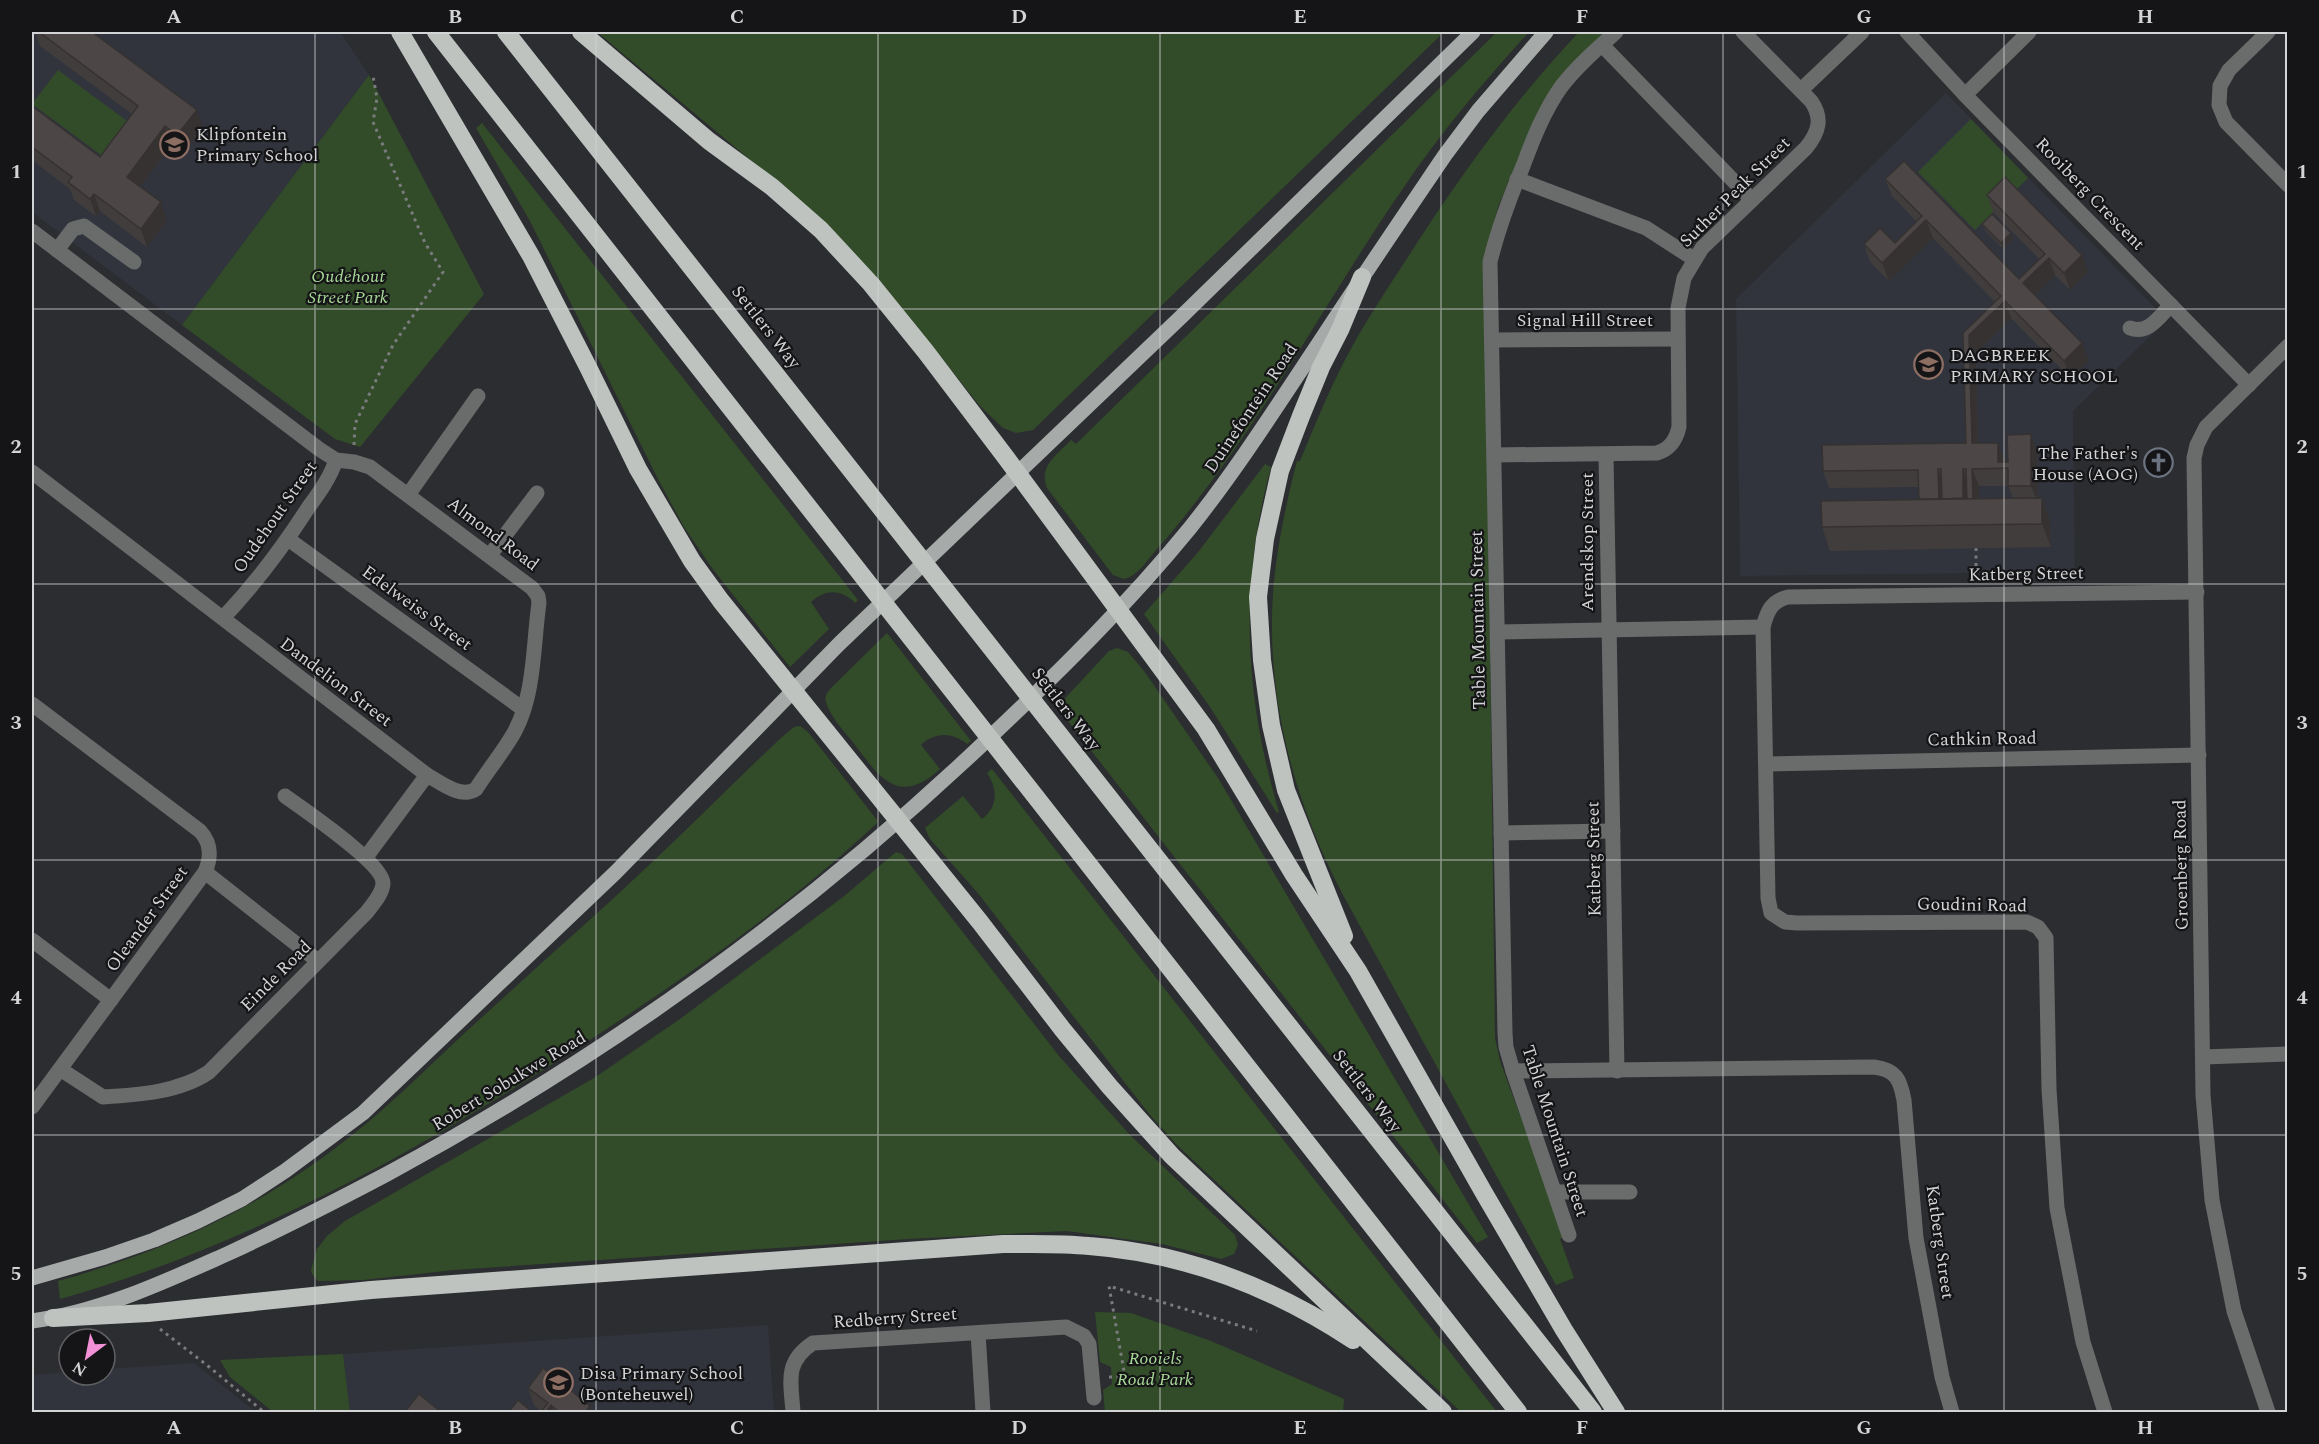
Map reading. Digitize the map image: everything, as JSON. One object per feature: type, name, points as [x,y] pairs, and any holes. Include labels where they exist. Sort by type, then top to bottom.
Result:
[{"type":"highway","points":[[400,32],[531,256],[663,514],[692,561],[721,601],[980,922],[1070,1038],[1164,1147],[1443,1413]]},
{"type":"highway","points":[[436,32],[1518,1413]]},
{"type":"highway","name":"Settlers Way","points":[[506,32],[1593,1413]]},
{"type":"highway","points":[[581,32],[709,141],[772,187],[821,230],[871,284],[926,352],[1206,729],[1294,875],[1358,971],[1484,1193],[1564,1330],[1616,1413]]},
{"type":"highway","points":[[1358,971],[1286,789],[1270,725],[1262,660],[1258,597],[1265,539],[1280,471],[1300,416],[1362,277]]},
{"type":"highway","points":[[53,1318],[148,1313],[371,1290],[1003,1245],[1059,1244],[1126,1250],[1205,1268],[1243,1281],[1323,1320],[1397,1369]]},
{"type":"main road","points":[[32,1278],[125,1250],[198,1221],[242,1198],[321,1146],[363,1113],[616,872],[839,644],[1473,32]]},
{"type":"main road","name":"Duinefontein Road","points":[[950,775],[1074,658],[1191,527],[1244,457],[1362,277],[1452,146],[1546,32]]},
{"type":"main road","name":"Robert Sobukwe Road","points":[[32,1321],[53,1318],[108,1303],[169,1280],[296,1221],[451,1139],[561,1074],[666,1003],[780,920],[898,822],[950,775]]},
{"type":"street","name":"Table Mountain Street","points":[[1569,1235],[1506,1047],[1490,262],[1517,179],[1537,130],[1556,95],[1571,75],[1616,32]]},
{"type":"street","name":"Suther Peak Street","points":[[1494,455],[1657,453],[1664,451],[1674,441],[1679,427],[1678,308],[1680,287],[1694,259],[1806,148],[1818,128],[1820,118],[1817,110],[1801,90],[1743,32]]},
{"type":"street","points":[[1801,90],[1862,32]]},
{"type":"street","name":"Rooiberg Crescent","points":[[1907,32],[1965,95],[2249,385]]},
{"type":"street","points":[[1965,95],[2029,32]]},
{"type":"street","points":[[2268,32],[2229,70],[2220,86],[2220,105],[2226,122],[2288,185]]},
{"type":"street","points":[[1602,45],[1752,200]]},
{"type":"street","points":[[1517,179],[1646,228],[1694,259]]},
{"type":"street","points":[[57,250],[73,229],[84,226],[134,262]]},
{"type":"street","name":"Oudehout Street","points":[[32,231],[336,460],[331,474],[288,538],[243,598],[223,618]]},
{"type":"street","points":[[2130,328],[2138,331],[2145,330],[2171,305]]},
{"type":"street","name":"Signal Hill Street","points":[[1492,340],[1678,339]]},
{"type":"street","name":"Groenberg Road","points":[[2268,1413],[2234,1311],[2212,1200],[2203,1095],[2194,458],[2197,445],[2206,428],[2288,346]]},
{"type":"street","points":[[408,495],[478,396]]},
{"type":"street","name":"Arendskop Street","points":[[1606,455],[1607,630]]},
{"type":"street","name":"Almond Road","points":[[336,460],[370,467],[490,555],[532,588],[538,596],[530,680],[523,710],[515,731],[476,789]]},
{"type":"street","points":[[32,472],[223,618]]},
{"type":"street","points":[[490,555],[537,493]]},
{"type":"street","name":"Edelweiss Street","points":[[288,538],[523,710]]},
{"type":"street","name":"Katberg Street","points":[[1763,627],[1770,608],[1780,599],[1788,597],[2197,592]]},
{"type":"street","name":"Dandelion Street","points":[[223,618],[238,632],[427,775],[464,793],[470,793],[476,789]]},
{"type":"street","points":[[1498,632],[1763,627]]},
{"type":"street","name":"Goudini Road","points":[[1763,627],[1768,898],[1771,913],[1777,918],[1797,923],[2027,922],[2043,932],[2046,938],[2049,1089],[2057,1208],[2083,1342],[2105,1413]]},
{"type":"street","name":"Katberg Street","points":[[1607,630],[1617,1071],[1874,1067],[1886,1069],[1895,1075],[1901,1084],[1904,1100],[1916,1238],[1942,1377],[1952,1413]]},
{"type":"street","name":"Oleander Street","points":[[32,704],[200,831],[206,837],[210,849],[210,862],[205,872],[32,1107]]},
{"type":"street","name":"Cathkin Road","points":[[1767,764],[2199,754]]},
{"type":"street","points":[[285,796],[366,857],[427,775]]},
{"type":"street","points":[[1501,833],[1613,831]]},
{"type":"street","name":"Einde Road","points":[[60,1069],[103,1097],[170,1088],[197,1080],[209,1072],[367,912],[381,891],[383,882],[378,870],[366,857]]},
{"type":"street","points":[[205,872],[318,961]]},
{"type":"street","points":[[32,940],[111,1000]]},
{"type":"street","points":[[2203,1057],[2288,1054]]},
{"type":"street","points":[[1513,1071],[1617,1071]]},
{"type":"street","points":[[1555,1192],[1630,1192]]},
{"type":"street","points":[[978,1333],[1066,1328],[1074,1330],[1084,1336],[1089,1344],[1094,1398]]},
{"type":"street","name":"Redberry Street","points":[[793,1413],[791,1372],[793,1362],[813,1343],[978,1333],[983,1413]]},
{"type":"path","points":[[354,462],[356,424],[393,345],[443,272],[425,243],[373,122],[377,98],[373,76]]},
{"type":"path","points":[[1976,548],[1977,594]]},
{"type":"path","points":[[1092,1377],[1125,1377],[1109,1286],[1257,1331]]},
{"type":"path","points":[[156,1326],[264,1413]]},
{"type":"shaded area","name":"Klipfontein Primary School","points":[[32,32],[340,32],[369,75],[182,325],[32,212]]},
{"type":"shaded area","name":"DAGBREEK PRIMARY SCHOOL","points":[[1946,93],[2167,320],[2073,411],[2075,572],[1740,576],[1736,299]]},
{"type":"shaded area","name":"Disa Primary School (Bonteheuwel)","points":[[768,1325],[774,1412],[350,1412],[343,1354]]},
{"type":"shaded area","points":[[194,1363],[256,1412],[32,1412],[32,1375],[57,1373],[57,1387],[117,1387],[117,1368]]},
{"type":"green space","points":[[597,32],[1444,32],[1033,430],[1016,433],[1003,428],[980,406],[885,287],[819,217]]},
{"type":"green space","points":[[1497,32],[1529,32],[1496,68],[1420,164],[1375,230],[1257,417],[1192,506],[1138,571],[1124,579],[1113,575],[1047,488],[1045,473],[1051,461],[1071,440],[1076,444]]},
{"type":"green space","points":[[1579,32],[1606,32],[1553,86],[1538,111],[1498,207],[1485,261],[1495,1038],[1500,1061],[1565,1237],[1560,1239],[1574,1278],[1556,1285],[1324,857],[1296,781],[1285,742],[1273,662],[1272,622],[1278,551],[1297,461],[1300,461],[1345,359],[1379,302],[1466,171],[1531,86]]},
{"type":"green space","points":[[58,70],[127,121],[101,155],[32,104]]},
{"type":"green space","name":"Oudehout Street Park","points":[[369,75],[484,294],[360,447],[335,439],[182,325]]},
{"type":"green space","points":[[1971,119],[2028,178],[1975,230],[1918,172]]},
{"type":"green space","points":[[482,123],[858,600],[855,603],[845,595],[833,592],[822,595],[811,602],[829,629],[790,667],[712,568],[684,527],[530,221],[476,128]]},
{"type":"green space","points":[[1265,464],[1271,467],[1254,554],[1250,597],[1250,640],[1258,725],[1279,812],[1277,813],[1210,707],[1144,614],[1199,551]]},
{"type":"green space","points":[[887,633],[971,741],[967,744],[955,737],[944,735],[926,741],[921,745],[940,769],[912,786],[900,787],[880,776],[837,723],[825,700],[830,689]]},
{"type":"green space","points":[[1117,648],[1128,652],[1144,671],[1218,778],[1488,1237],[1477,1243],[1057,707],[1109,651]]},
{"type":"green space","points":[[800,726],[808,732],[877,820],[877,823],[782,905],[715,955],[611,1026],[481,1109],[414,1148],[276,1218],[205,1249],[133,1276],[60,1299],[58,1281],[142,1254],[182,1238],[259,1199],[332,1151],[398,1096],[663,852],[782,737],[794,727]]},
{"type":"green space","points":[[992,769],[1497,1412],[1461,1412],[1176,1144],[1150,1115],[977,892],[930,839],[925,828],[963,796],[982,819],[987,814],[995,798],[993,785],[987,773]]},
{"type":"green space","points":[[896,852],[902,854],[1059,1056],[1130,1135],[1235,1235],[1238,1245],[1234,1254],[1221,1259],[1162,1244],[1067,1231],[908,1239],[454,1270],[363,1280],[318,1281],[312,1274],[317,1249],[327,1236],[345,1221],[594,1078],[680,1019],[843,897]]},
{"type":"green space","name":"Rooiels Road Park","points":[[1095,1312],[1131,1313],[1211,1341],[1344,1399],[1343,1412],[1105,1412],[1103,1390],[1112,1384],[1111,1367],[1100,1362]]},
{"type":"green space","points":[[343,1354],[350,1412],[273,1412],[230,1377],[220,1360]]},
{"type":"building","points":[[39,32],[92,32],[197,110],[177,135],[165,126],[127,177],[161,202],[141,229],[94,194],[90,199],[68,182],[72,177],[32,147],[32,106],[100,157],[138,106]]},
{"type":"building","points":[[1904,161],[2019,279],[2045,254],[1987,195],[2005,177],[2082,255],[2064,273],[2049,258],[2023,283],[2082,343],[2064,361],[2005,301],[1969,335],[1972,443],[1998,443],[1998,462],[2008,462],[2007,435],[2031,434],[2031,486],[2008,486],[2008,468],[1972,469],[1973,499],[1967,499],[1966,469],[1963,469],[1963,498],[1942,499],[1941,469],[1938,469],[1939,499],[1919,499],[1918,470],[1823,471],[1822,445],[1966,443],[1963,333],[2001,296],[1926,220],[1882,263],[1864,244],[1880,228],[1895,243],[1922,216],[1885,179]]},
{"type":"building","points":[[1992,214],[2011,233],[2001,243],[1982,224]]},
{"type":"building","points":[[2042,498],[2042,524],[1822,527],[1821,501]]},
{"type":"building","points":[[543,1368],[590,1406],[585,1413],[560,1413],[551,1405],[545,1413],[540,1413],[548,1403],[528,1388]]},
{"type":"building","points":[[419,1394],[442,1413],[404,1413]]},
{"type":"building","points":[[518,1400],[533,1413],[508,1413]]},
{"type":"place","name":"Klipfontein Primary School","points":[[175,144]]},
{"type":"place","name":"DAGBREEK PRIMARY SCHOOL","points":[[1929,365]]},
{"type":"place","name":"The Father's House (AOG)","points":[[2159,463]]},
{"type":"place","name":"Disa Primary School (Bonteheuwel)","points":[[559,1383]]}]
